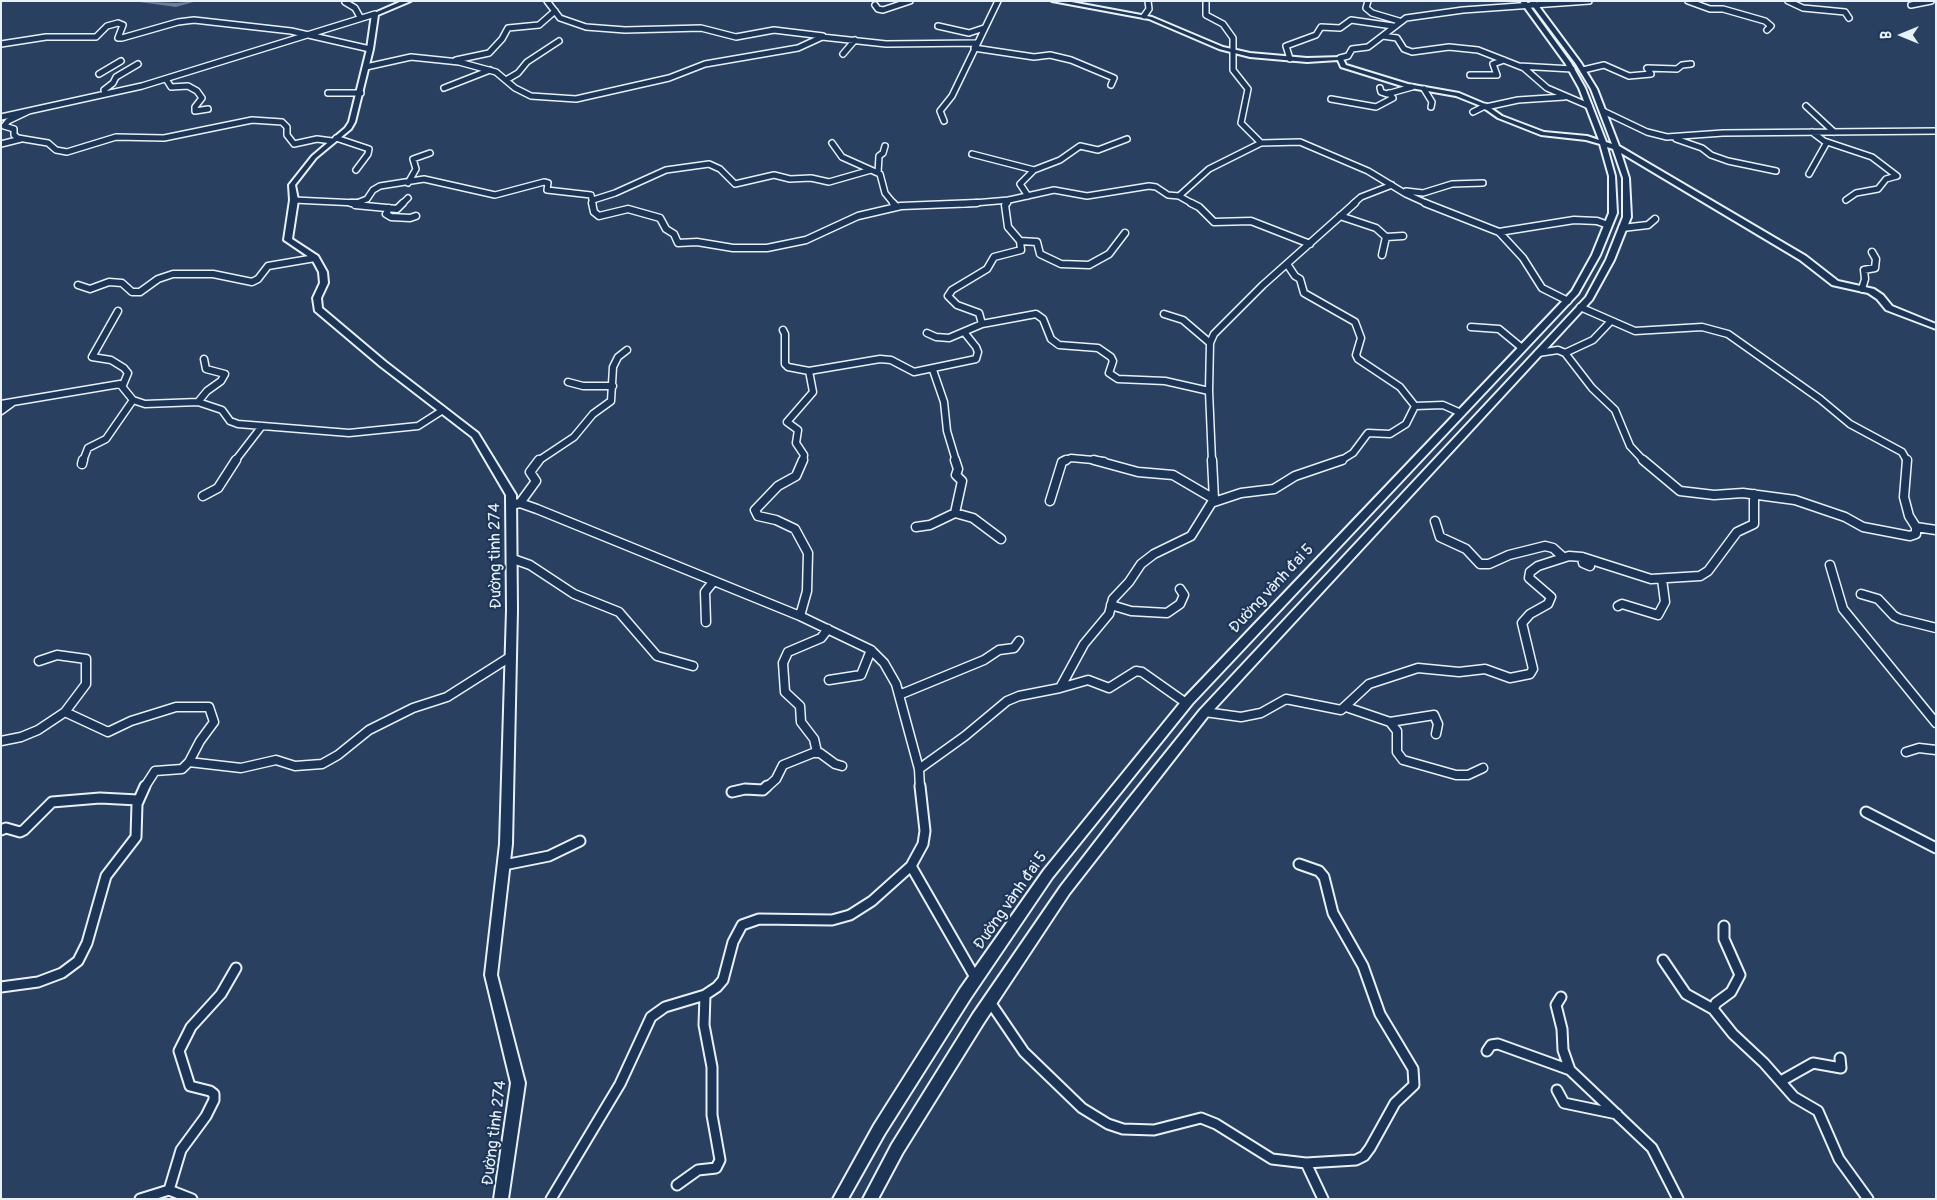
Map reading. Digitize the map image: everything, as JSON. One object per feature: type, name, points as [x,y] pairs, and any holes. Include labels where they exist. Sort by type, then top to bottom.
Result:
[{"type":"main road","points":[[315,258],[288,240],[294,200],[292,190],[295,180],[314,157],[350,126],[366,67],[375,14],[408,1]]},
{"type":"main road","points":[[1059,2],[1144,16],[1232,50],[1253,56],[1290,59],[1340,58],[1343,66],[1412,87],[1453,92],[1485,107],[1500,117],[1543,134],[1587,138],[1603,143],[1616,148],[1803,258],[1835,283],[1876,294],[1889,308],[1936,327]]},
{"type":"main road","points":[[870,1199],[897,1150],[990,1002],[1065,890],[1205,712],[1589,298],[1610,260],[1627,217],[1626,178],[1603,111],[1583,70],[1529,3]]},
{"type":"main road","name":"Đường vành đai 5","points":[[840,1199],[879,1130],[976,979],[1048,874],[1186,703],[1575,292],[1596,255],[1613,213],[1612,176],[1603,143],[1572,69],[1529,3]]},
{"type":"main road","name":"Đường tỉnh 274","points":[[315,258],[325,277],[317,298],[318,309],[383,364],[478,439],[509,489],[516,504],[504,865],[491,975],[494,995],[518,1083],[501,1199]]},
{"type":"street","points":[[547,1],[560,18],[584,26],[621,30],[701,28],[736,37],[774,30],[890,44],[975,46],[1034,57],[1050,55],[1071,60],[1114,78],[1111,85]]},
{"type":"street","points":[[874,5],[878,9],[883,10],[910,1]]},
{"type":"street","points":[[944,121],[939,113],[952,96],[998,1]]},
{"type":"street","points":[[1144,16],[1149,9],[1148,1]]},
{"type":"street","points":[[1206,1],[1206,15],[1223,24],[1234,41],[1232,50],[1233,70],[1248,89],[1241,123],[1261,143]]},
{"type":"street","points":[[1368,1],[1366,8],[1372,13],[1399,21]]},
{"type":"street","points":[[1477,9],[1482,1]]},
{"type":"street","points":[[1340,58],[1348,56],[1352,49],[1368,47],[1399,21],[1430,13],[1529,3],[1589,1]]},
{"type":"street","points":[[1688,1],[1706,8],[1723,9],[1765,21],[1771,26],[1767,30]]},
{"type":"street","points":[[1788,1],[1803,8],[1844,12],[1849,18]]},
{"type":"street","points":[[1911,5],[1931,1]]},
{"type":"street","points":[[345,2],[356,8],[360,17]]},
{"type":"street","points":[[442,61],[489,53],[502,39],[508,28],[539,25],[556,11]]},
{"type":"street","points":[[1,117],[166,78],[360,17],[375,14]]},
{"type":"street","points":[[1,44],[46,37],[96,37],[107,26],[118,23],[123,25],[118,38],[122,38],[178,22],[194,20],[305,34],[370,48]]},
{"type":"street","points":[[1290,59],[1286,46],[1316,35],[1321,27],[1340,28],[1351,20],[1393,26]]},
{"type":"street","points":[[938,26],[969,33],[984,28]]},
{"type":"street","points":[[366,67],[411,57],[462,63],[490,70],[522,92],[534,97],[581,99],[669,78],[705,64],[798,48],[825,36]]},
{"type":"street","points":[[1383,36],[1397,38],[1404,48],[1412,52],[1445,47],[1470,48],[1519,66],[1544,86],[1564,97],[1589,106]]},
{"type":"street","points":[[843,54],[847,52],[846,49],[855,40]]},
{"type":"street","points":[[506,80],[518,73],[527,62],[559,42]]},
{"type":"street","points":[[1470,75],[1497,75],[1493,64],[1504,60]]},
{"type":"street","points":[[116,77],[99,74],[121,61]]},
{"type":"street","points":[[104,94],[104,90],[113,83],[116,77],[138,64]]},
{"type":"street","points":[[1519,66],[1527,64],[1572,69]]},
{"type":"street","points":[[1583,70],[1604,65],[1629,76],[1651,74],[1647,68],[1677,69],[1682,65],[1691,64]]},
{"type":"street","points":[[444,88],[490,70]]},
{"type":"street","points":[[166,78],[170,87],[188,86],[197,91],[202,98],[196,104],[195,111],[208,109]]},
{"type":"street","points":[[1380,88],[1381,92],[1389,94],[1412,87]]},
{"type":"street","points":[[1424,89],[1432,102],[1431,107]]},
{"type":"street","points":[[328,93],[360,93]]},
{"type":"street","points":[[1331,99],[1376,107],[1393,98],[1389,94]]},
{"type":"street","points":[[1473,112],[1485,107],[1518,100],[1564,97]]},
{"type":"street","points":[[1806,106],[1834,132]]},
{"type":"street","points":[[29,111],[4,125],[4,127],[14,129],[15,137],[48,143],[56,150],[70,152],[116,137],[164,138],[245,121],[269,120],[285,124],[287,135],[294,144],[317,139],[334,140],[369,149],[356,170]]},
{"type":"street","points":[[1603,111],[1647,132],[1689,142],[1704,149],[1711,155],[1728,161],[1776,171]]},
{"type":"street","points":[[1672,137],[1713,133],[1936,131]]},
{"type":"street","points":[[1812,132],[1827,142],[1868,155],[1897,176],[1886,180],[1878,189],[1856,193],[1846,200]]},
{"type":"street","points":[[1,144],[21,139]]},
{"type":"street","points":[[1028,196],[1020,184],[1034,170],[1062,158],[1080,146],[1091,150],[1098,150],[1128,139]]},
{"type":"street","points":[[1809,174],[1827,142]]},
{"type":"street","points":[[832,143],[842,157],[882,176],[885,193],[897,207]]},
{"type":"street","points":[[1179,196],[1210,169],[1261,143],[1306,143],[1326,155],[1368,171],[1402,191],[1453,215],[1499,232],[1524,258],[1542,288],[1568,300]]},
{"type":"street","points":[[878,173],[879,156],[883,153],[885,146]]},
{"type":"street","points":[[408,183],[416,169],[413,159],[430,153]]},
{"type":"street","points":[[972,154],[1013,162],[1034,170]]},
{"type":"street","points":[[593,200],[615,194],[666,170],[709,164],[720,169],[735,184],[774,175],[786,178],[811,178],[829,182],[871,170]]},
{"type":"street","points":[[343,204],[363,201],[380,186],[427,179],[495,194],[544,182],[548,183],[547,190],[589,194],[593,200],[594,212],[599,216],[628,209],[660,218],[666,229],[674,234],[678,243],[697,242],[737,248],[776,247],[796,244],[853,218],[897,207],[957,205],[1008,200],[1059,190],[1086,196],[1149,186],[1156,187],[1168,195],[1179,196],[1199,208],[1214,222],[1252,221],[1310,244]]},
{"type":"street","points":[[1402,191],[1423,193],[1458,183],[1483,183]]},
{"type":"street","points":[[1060,688],[1084,644],[1108,614],[1113,599],[1147,558],[1191,536],[1214,501],[1209,391],[1210,343],[1217,330],[1361,197],[1392,185]]},
{"type":"street","points":[[294,200],[400,208],[408,198]]},
{"type":"street","points":[[982,324],[979,313],[957,305],[950,299],[949,294],[987,269],[994,257],[1020,252],[1020,241],[1008,227],[1005,205],[1008,200]]},
{"type":"street","points":[[389,208],[386,214],[391,217],[410,218],[416,216]]},
{"type":"street","points":[[1340,216],[1373,227],[1386,237],[1404,236]]},
{"type":"street","points":[[1622,228],[1648,225],[1655,219]]},
{"type":"street","points":[[1499,232],[1574,220],[1597,221],[1608,225]]},
{"type":"street","points":[[1020,241],[1037,242],[1040,254],[1061,264],[1089,265],[1109,254],[1124,233]]},
{"type":"street","points":[[1382,255],[1386,237]]},
{"type":"street","points":[[1862,289],[1865,280],[1864,270],[1875,268],[1876,258],[1872,252]]},
{"type":"street","points":[[78,285],[90,289],[109,282],[122,283],[136,292],[144,290],[158,279],[174,274],[213,274],[252,282],[258,279],[268,266],[315,258]]},
{"type":"street","points":[[1287,264],[1295,276],[1300,279],[1304,293],[1355,322],[1361,338],[1356,355],[1358,359],[1382,373],[1400,387],[1415,406]]},
{"type":"street","points":[[1538,353],[1558,350],[1565,353],[1592,388],[1614,410],[1630,446],[1651,469],[1678,490],[1714,495],[1754,494],[1801,502],[1845,517],[1863,527],[1914,536],[1916,534],[1916,527],[1904,503],[1907,461],[1902,452],[1850,424],[1820,400],[1728,334],[1716,329],[1702,327],[1635,330],[1580,308]]},
{"type":"street","points":[[118,311],[92,357],[111,360],[124,368],[128,373],[123,385]]},
{"type":"street","points":[[927,333],[944,338],[982,324],[1036,314],[1043,319],[1051,339],[1059,345],[1098,348],[1111,357],[1113,361],[1109,373],[1118,379],[1164,381],[1209,391]]},
{"type":"street","points":[[1164,314],[1183,320],[1210,343]]},
{"type":"street","points":[[1565,353],[1593,340],[1611,321]]},
{"type":"street","points":[[1472,327],[1499,329],[1522,348]]},
{"type":"street","points":[[783,330],[785,334],[785,364],[788,367],[809,371],[880,359],[891,360],[914,372],[933,370],[976,359],[978,352],[976,347],[964,332]]},
{"type":"street","points":[[551,1199],[620,1084],[651,1017],[665,1007],[705,996],[723,980],[733,942],[742,925],[750,920],[759,919],[806,920],[841,918],[872,901],[911,866],[925,838],[920,769],[899,695],[890,672],[871,650],[800,616],[516,504],[536,481],[531,475],[531,470],[544,456],[574,437],[593,414],[609,404],[612,398],[613,367],[618,357],[627,350]]},
{"type":"street","points":[[198,402],[206,391],[222,381],[225,374],[206,369],[204,359]]},
{"type":"street","points":[[933,370],[944,402],[947,431],[958,469],[956,474],[962,481],[955,513]]},
{"type":"street","points":[[800,616],[808,584],[808,553],[795,529],[776,520],[758,516],[755,510],[778,486],[796,476],[804,459],[804,454],[796,443],[798,430],[788,422],[813,392],[809,371]]},
{"type":"street","points":[[568,382],[583,386],[613,386]]},
{"type":"street","points":[[1,404],[116,384],[123,385],[133,400],[147,404],[198,402],[222,410],[233,423],[340,433],[369,432],[418,426],[443,410]]},
{"type":"street","points":[[1,411],[16,400]]},
{"type":"street","points":[[82,464],[88,448],[106,439],[133,400]]},
{"type":"street","points":[[1415,406],[1442,405],[1461,413]]},
{"type":"street","points":[[1050,501],[1062,462],[1071,458],[1102,461],[1138,472],[1173,475],[1214,501],[1241,493],[1274,489],[1295,476],[1338,463],[1353,453],[1368,433],[1390,434],[1406,424],[1415,406]]},
{"type":"street","points":[[203,496],[218,488],[224,474],[262,426]]},
{"type":"street","points":[[1205,712],[1241,717],[1261,713],[1286,699],[1337,711],[1346,708],[1369,684],[1410,669],[1459,672],[1485,669],[1510,678],[1530,674],[1533,669],[1522,623],[1530,614],[1548,604],[1552,596],[1533,582],[1528,575],[1538,566],[1554,562],[1563,557],[1582,557],[1646,578],[1662,580],[1696,578],[1708,571],[1737,532],[1754,524],[1754,494]]},
{"type":"street","points":[[916,528],[930,525],[955,513],[973,518],[1001,538]]},
{"type":"street","points":[[1435,521],[1440,537],[1466,549],[1480,564],[1489,564],[1509,555],[1545,546],[1553,548],[1563,557]]},
{"type":"street","points":[[1916,527],[1936,530]]},
{"type":"street","points":[[1582,557],[1583,563],[1590,566]]},
{"type":"street","points":[[513,559],[537,569],[574,594],[619,612],[641,635],[649,649],[657,656],[693,666]]},
{"type":"street","points":[[1830,565],[1843,609],[1936,723]]},
{"type":"street","points":[[1618,606],[1622,604],[1658,615],[1665,602],[1662,580]]},
{"type":"street","points":[[706,622],[705,592],[713,582]]},
{"type":"street","points":[[1111,605],[1131,611],[1167,613],[1180,604],[1184,595],[1180,589]]},
{"type":"street","points":[[1861,594],[1867,594],[1878,599],[1894,616],[1900,619],[1936,628]]},
{"type":"street","points":[[828,629],[821,638],[788,652],[783,663],[785,692],[800,706],[801,722],[814,739],[817,752],[835,764],[842,766]]},
{"type":"street","points":[[899,695],[984,660],[999,650],[1014,648],[1020,641]]},
{"type":"street","points":[[829,680],[861,675],[871,650]]},
{"type":"street","points":[[1,741],[29,735],[65,712],[86,684],[88,662],[84,658],[57,655],[39,661]]},
{"type":"street","points":[[189,762],[241,768],[276,760],[295,766],[322,764],[338,756],[369,730],[413,708],[447,697],[510,657]]},
{"type":"street","points":[[920,769],[966,736],[1007,701],[1019,696],[1088,680],[1109,688],[1136,671],[1142,672],[1186,703]]},
{"type":"street","points":[[1,987],[38,982],[62,973],[78,961],[87,943],[106,876],[136,837],[138,800],[155,771],[179,770],[189,762],[200,741],[213,726],[209,707],[200,705],[171,708],[157,715],[131,721],[108,732],[65,712]]},
{"type":"street","points":[[1346,708],[1390,722],[1434,716],[1438,724],[1436,734]]},
{"type":"street","points":[[1390,722],[1397,731],[1397,752],[1403,760],[1456,775],[1468,775],[1483,768]]},
{"type":"street","points":[[1906,752],[1920,748],[1936,750]]},
{"type":"street","points":[[732,792],[745,789],[763,790],[776,780],[783,765],[817,752]]},
{"type":"street","points":[[1,830],[6,828],[20,832],[24,830],[52,802],[100,798],[138,800]]},
{"type":"street","points":[[1866,812],[1936,848]]},
{"type":"street","points":[[504,865],[550,856],[580,841]]},
{"type":"street","points":[[990,1002],[1024,1052],[1082,1108],[1108,1124],[1123,1129],[1154,1130],[1192,1120],[1208,1120],[1272,1159],[1306,1164],[1346,1162],[1364,1156],[1395,1102],[1409,1092],[1414,1085],[1415,1077],[1409,1059],[1380,1014],[1363,966],[1333,913],[1324,877],[1319,871],[1299,864]]},
{"type":"street","points":[[911,866],[976,979]]},
{"type":"street","points":[[1713,1009],[1716,1003],[1731,992],[1740,975],[1739,969],[1730,955],[1724,939],[1724,926]]},
{"type":"street","points":[[1663,960],[1686,994],[1713,1009],[1733,1034],[1781,1081],[1794,1097],[1818,1111],[1839,1159],[1868,1199]]},
{"type":"street","points":[[169,1190],[181,1150],[206,1116],[214,1100],[214,1094],[210,1091],[190,1086],[180,1051],[190,1027],[221,994],[236,968]]},
{"type":"street","points":[[677,1185],[698,1170],[716,1168],[720,1160],[712,1115],[712,1067],[704,1025],[705,996]]},
{"type":"street","points":[[1561,997],[1556,1005],[1562,1029],[1563,1050],[1570,1070]]},
{"type":"street","points":[[1487,1051],[1491,1045],[1498,1044],[1570,1070],[1619,1114],[1652,1148],[1678,1199]]},
{"type":"street","points":[[1781,1081],[1813,1063],[1842,1068],[1840,1058]]},
{"type":"street","points":[[1556,1090],[1558,1097],[1564,1102],[1619,1114]]},
{"type":"street","points":[[1306,1164],[1323,1199]]},
{"type":"street","points":[[140,1199],[169,1190],[192,1199]]},
{"type":"waterway","points":[[135,1],[176,5],[194,1]]}]
